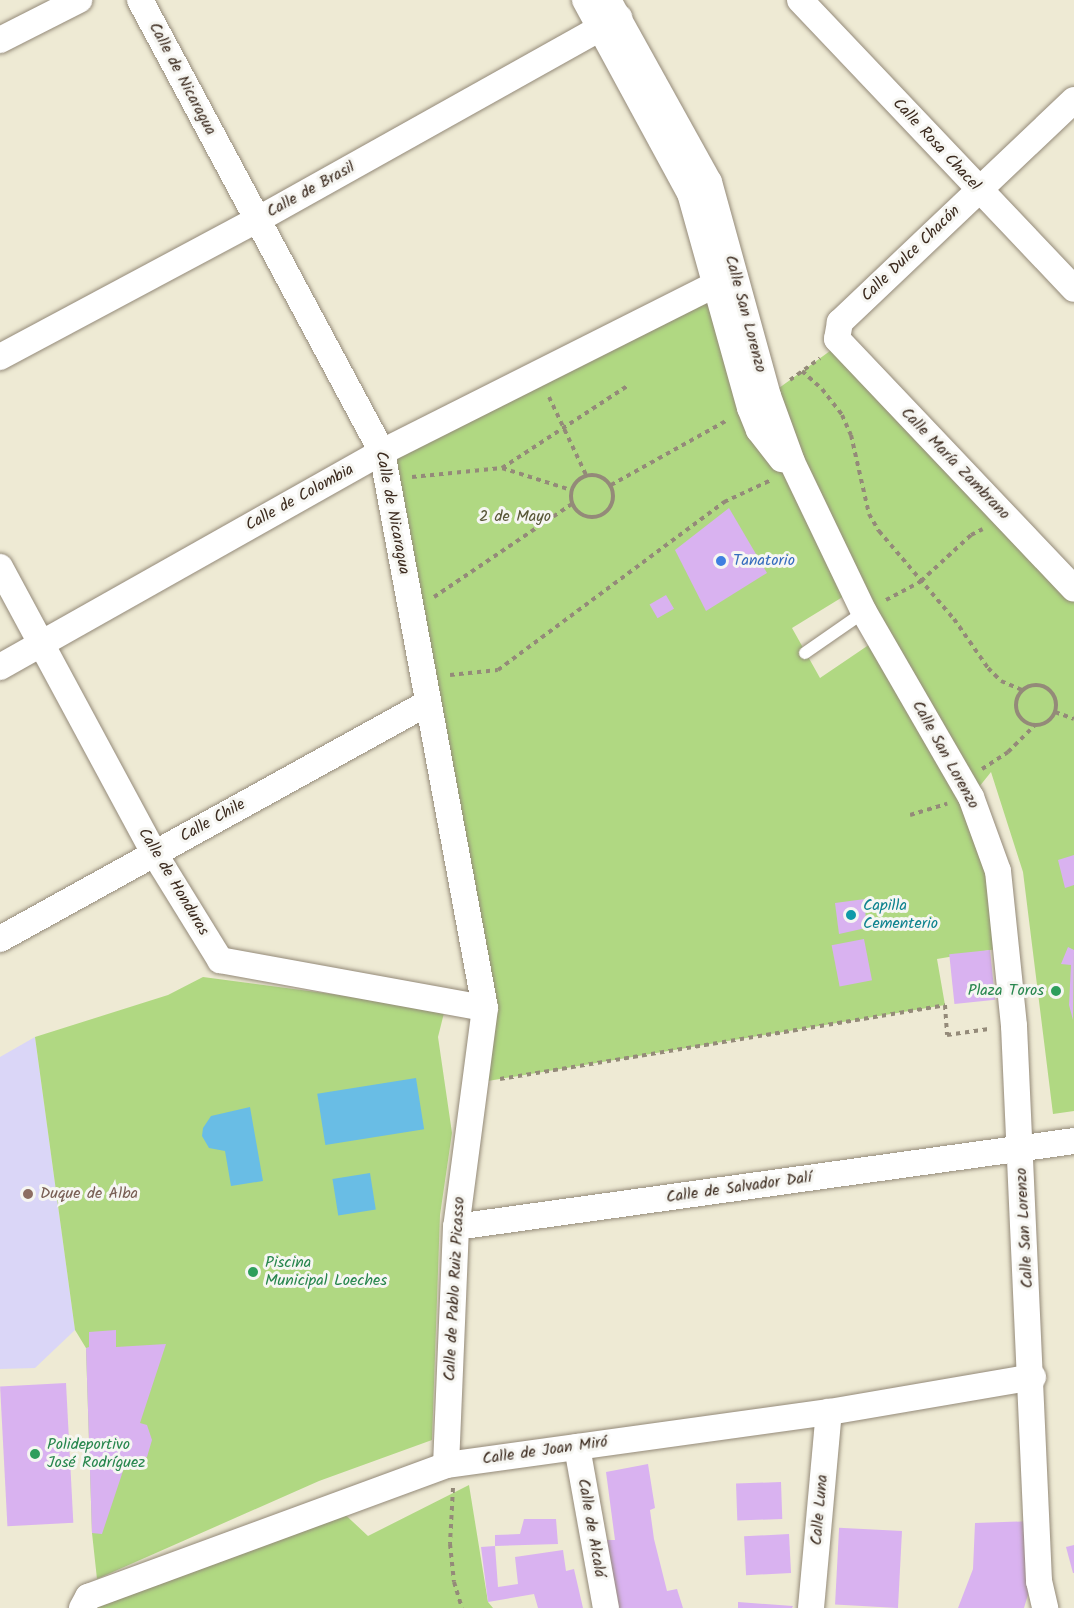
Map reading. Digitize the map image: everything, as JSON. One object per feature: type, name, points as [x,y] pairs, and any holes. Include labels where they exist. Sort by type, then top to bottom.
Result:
[{"type":"street","points":[[0,40],[79,0]]},
{"type":"street","name":"Calle de Nicaragua","points":[[140,0],[382,452],[485,1008]]},
{"type":"street","name":"Calle San Lorenzo","points":[[585,0],[609,15],[709,182],[724,280],[759,402],[864,612],[967,789],[998,871],[1014,1026],[1022,1149],[1033,1377],[1039,1581],[1045,1608]]},
{"type":"street","name":"Calle Rosa Chacel","points":[[800,0],[1074,289]]},
{"type":"street","name":"Calle de Brasil","points":[[0,357],[257,220],[609,15]]},
{"type":"street","name":"Calle Dulce Chacón","points":[[839,341],[840,322],[1074,100]]},
{"type":"street","name":"Calle de Colombia","points":[[0,667],[382,452],[724,280]]},
{"type":"street","name":"Calle María Zambrano","points":[[839,341],[1074,589]]},
{"type":"street","name":"Calle de Honduras","points":[[0,567],[154,853],[220,960],[485,1008]]},
{"type":"street","name":"Calle Chile","points":[[0,939],[427,703]]},
{"type":"street","name":"Calle de Pablo Ruiz Picasso","points":[[446,1465],[456,1227],[485,1008]]},
{"type":"street","name":"Calle de Salvador Dalí","points":[[456,1227],[1074,1141]]},
{"type":"street","name":"Calle de Joan Miró","points":[[82,1608],[88,1597],[446,1465],[829,1412],[1033,1377]]},
{"type":"street","name":"Calle Luna","points":[[811,1608],[829,1412]]},
{"type":"street","name":"Calle de Alcalá","points":[[577,1447],[606,1608]]},
{"type":"street","points":[[1029,1608],[1039,1581]]},
{"type":"lane","points":[[805,653],[864,612]]},
{"type":"path","points":[[610,485],[759,402],[839,341]]},
{"type":"path","points":[[802,371],[822,389],[842,415],[851,435],[869,514],[994,674],[1022,690]]},
{"type":"path","points":[[539,373],[586,475]]},
{"type":"path","points":[[502,468],[629,385]]},
{"type":"path","points":[[387,478],[502,468],[572,490]]},
{"type":"path","points":[[422,676],[498,670],[724,501],[796,474]]},
{"type":"path","points":[[586,475],[600,476],[610,485],[613,499],[601,514],[581,514],[572,504],[572,490],[586,475]]},
{"type":"path","points":[[411,613],[572,504]]},
{"type":"path","points":[[864,612],[921,580],[970,536],[1006,518]]},
{"type":"path","points":[[910,816],[967,789],[1035,725],[1047,722],[1055,712],[1056,698],[1047,687],[1034,684],[1022,690],[1016,709],[1023,720],[1035,725]]},
{"type":"path","points":[[1055,712],[1074,719]]},
{"type":"path","points":[[476,1083],[945,1005],[947,1035],[1014,1026]]},
{"type":"path","points":[[446,1465],[455,1494],[450,1544],[454,1582],[462,1608]]},
{"type":"shaded area","name":"Duque de Alba","points":[[35,1037],[75,1330],[35,1368],[0,1369],[0,1057]]},
{"type":"green space","name":"2 de Mayo","points":[[713,285],[768,396],[841,343],[1074,589],[1074,1111],[1053,1114],[1023,872],[991,772],[971,797],[1008,947],[937,959],[945,1005],[476,1083],[485,1008],[382,452]],"holes":[[[854,590],[879,638],[820,678],[792,628]]]},
{"type":"green space","name":"Piscina Municipal Loeches","points":[[203,977],[445,1009],[438,1037],[452,1133],[440,1215],[432,1440],[319,1481],[97,1579],[92,1533],[86,1348],[75,1330],[35,1037],[168,995]]},
{"type":"green space","points":[[469,1485],[488,1602],[493,1608],[82,1608],[337,1507],[368,1536]]},
{"type":"water","points":[[416,1078],[424,1129],[325,1145],[317,1094]]},
{"type":"water","points":[[250,1107],[263,1181],[231,1186],[225,1151],[209,1148],[202,1136],[203,1128],[211,1116]]},
{"type":"water","points":[[370,1173],[376,1210],[338,1215],[332,1179]]},
{"type":"building","name":"Tanatorio","points":[[729,508],[767,573],[706,611],[675,550]]},
{"type":"building","points":[[666,595],[674,609],[658,618],[650,604]]},
{"type":"building","points":[[1074,855],[1074,885],[1065,888],[1058,860]]},
{"type":"building","name":"Capilla Cementerio","points":[[865,899],[866,928],[839,934],[835,903]]},
{"type":"building","points":[[864,939],[872,980],[840,987],[832,945]]},
{"type":"building","points":[[1068,947],[1074,950],[1073,1020],[1069,1005],[1071,965],[1061,964]]},
{"type":"building","points":[[990,950],[995,1000],[954,1004],[949,954]]},
{"type":"building","points":[[116,1330],[116,1347],[166,1344],[140,1423],[147,1425],[152,1440],[147,1457],[127,1459],[102,1534],[92,1533],[86,1348],[89,1347],[89,1332]]},
{"type":"building","name":"Polideportivo José Rodríguez","points":[[66,1383],[73,1523],[7,1526],[0,1386]]},
{"type":"building","points":[[648,1464],[655,1508],[650,1510],[654,1539],[667,1591],[677,1589],[683,1608],[615,1608],[600,1540],[615,1540],[606,1472]]},
{"type":"building","points":[[781,1482],[782,1519],[737,1521],[736,1484]]},
{"type":"building","points":[[524,1519],[556,1519],[558,1544],[495,1546],[495,1535],[520,1534]]},
{"type":"building","points":[[1037,1521],[1033,1578],[1024,1608],[958,1608],[973,1569],[975,1523]]},
{"type":"building","points":[[839,1528],[902,1531],[898,1608],[835,1605]]},
{"type":"building","points":[[789,1534],[791,1573],[746,1575],[744,1536]]},
{"type":"building","points":[[1074,1545],[1074,1573],[1073,1573],[1066,1547]]},
{"type":"building","points":[[495,1546],[498,1587],[518,1584],[515,1557],[563,1550],[566,1571],[574,1569],[583,1608],[538,1608],[534,1594],[488,1602],[481,1547]]},
{"type":"building","points":[[738,1602],[793,1606],[792,1608],[738,1608]]},
{"type":"place","name":"Tanatorio","points":[[721,561]]},
{"type":"place","name":"Capilla Cementerio","points":[[851,915]]},
{"type":"place","name":"Plaza Toros","points":[[1056,991]]},
{"type":"place","name":"Duque de Alba","points":[[28,1194]]},
{"type":"place","name":"Piscina Municipal Loeches","points":[[253,1272]]},
{"type":"place","name":"Polideportivo José Rodríguez","points":[[35,1454]]}]
